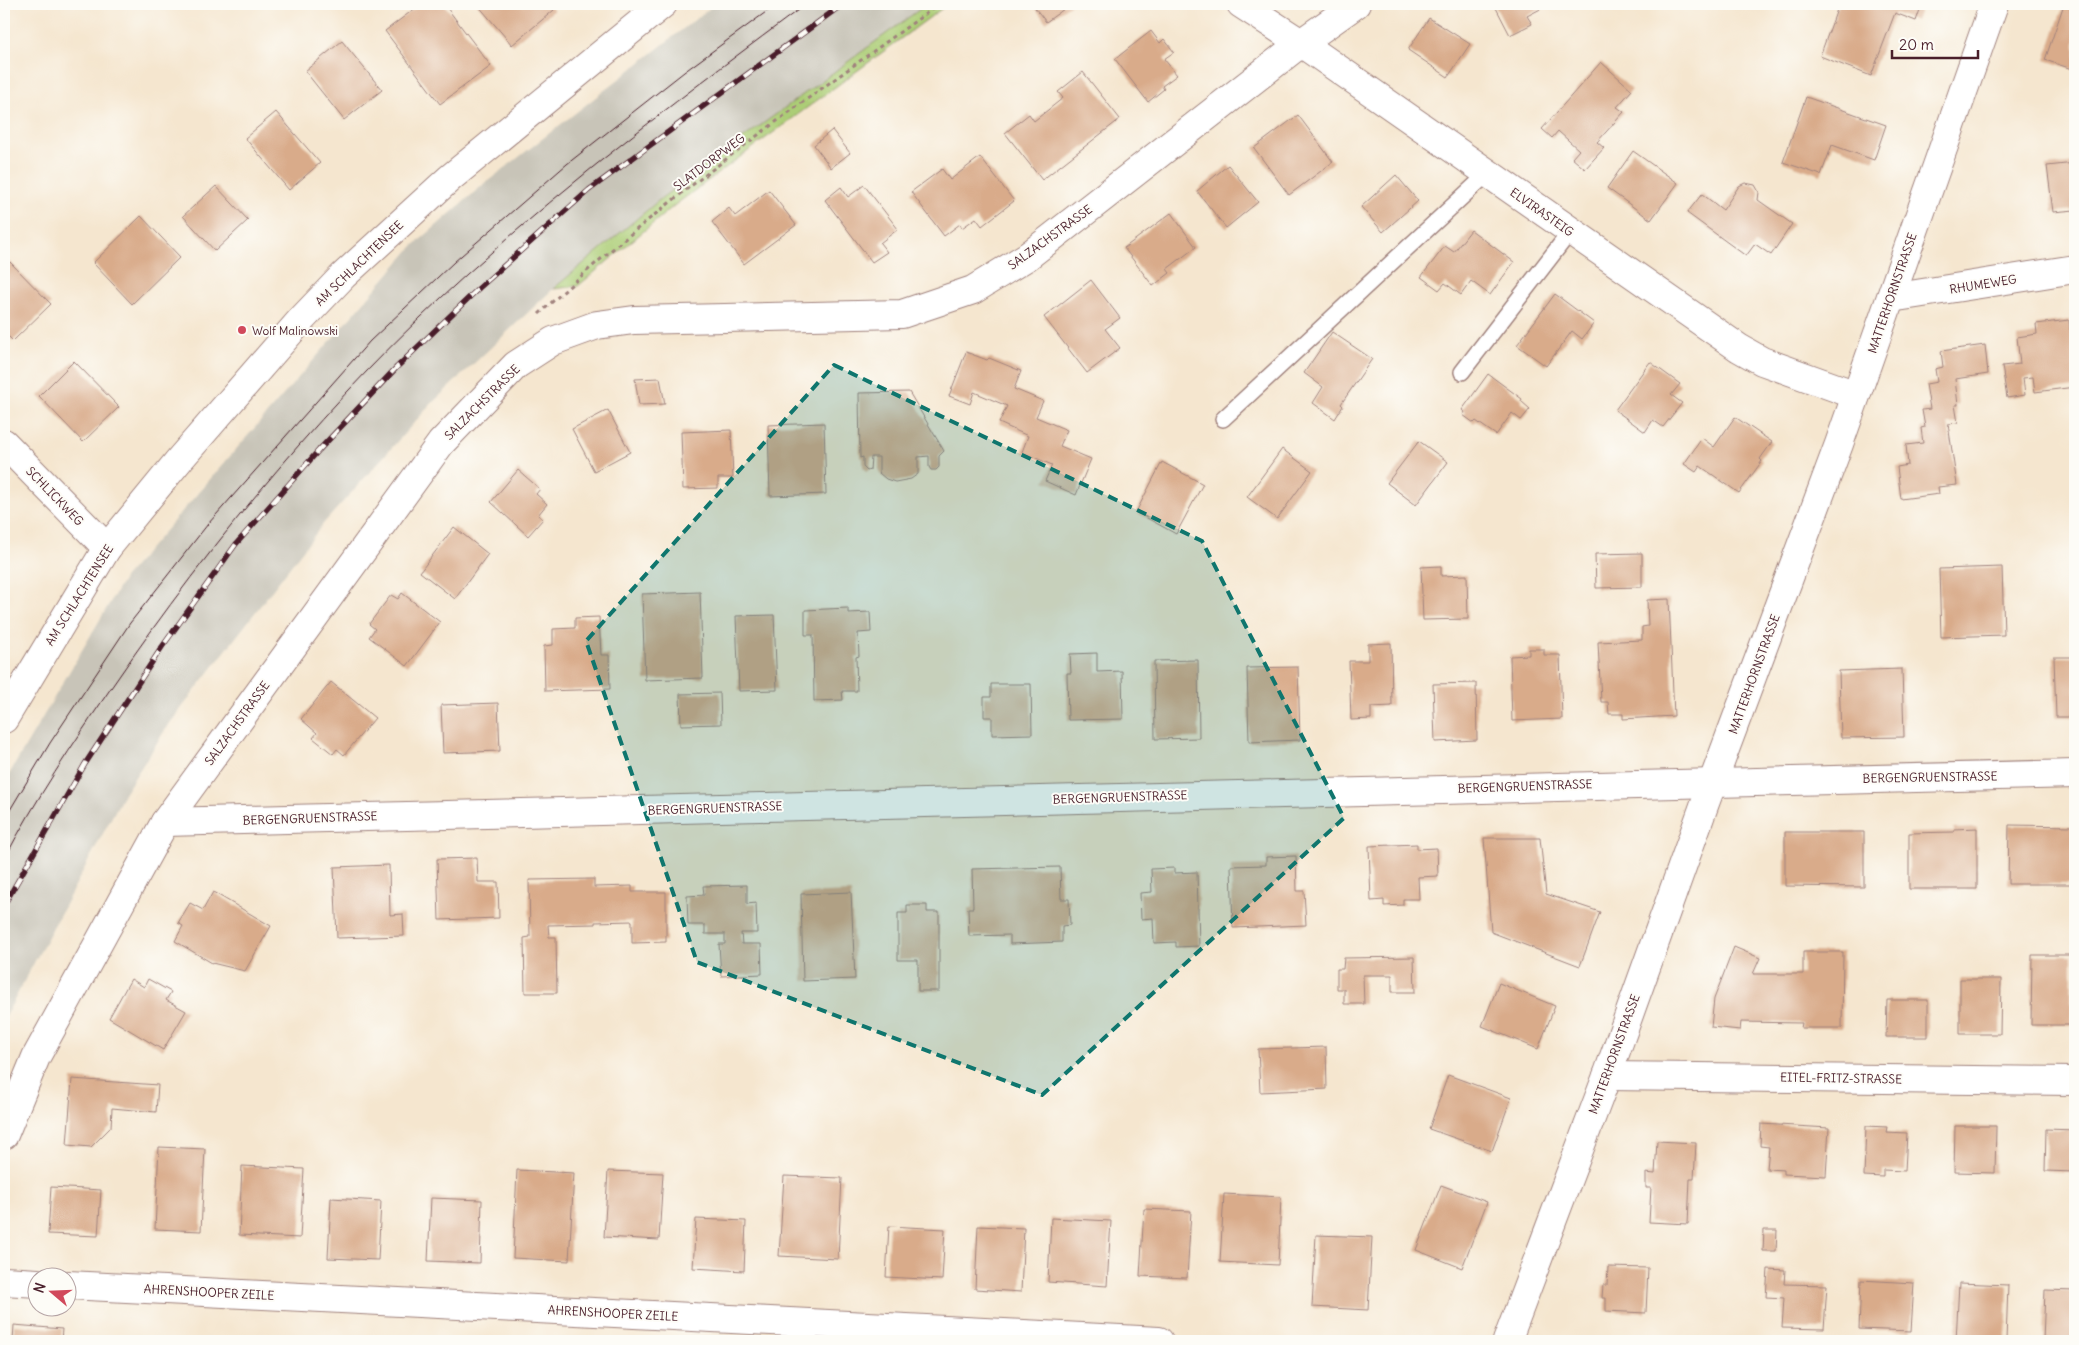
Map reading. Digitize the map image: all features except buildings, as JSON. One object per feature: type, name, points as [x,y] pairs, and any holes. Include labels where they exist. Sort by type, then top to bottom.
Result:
[{"type":"street","name":"AM SCHLACHTENSEE","points":[[4,719],[107,548],[180,459],[300,322],[343,276],[450,178],[663,4]]},
{"type":"street","name":"ELVIRASTEIG","points":[[1241,4],[1301,43],[1739,348],[1762,361],[1856,395]]},
{"type":"street","name":"SALZACHSTRASSE","points":[[4,1135],[36,1058],[165,822],[441,443],[516,365],[554,341],[597,325],[634,320],[902,314],[973,290],[1028,256],[1301,43],[1356,4]]},
{"type":"street","name":"MATTERHORNSTRASSE","points":[[1507,1341],[1607,1076],[1856,395],[1994,4]]},
{"type":"street","name":"RHUMEWEG","points":[[1891,298],[2075,269]]},
{"type":"street","name":"SCHLICKWEG","points":[[4,444],[107,548]]},
{"type":"street","name":"BERGENGRUENSTRASSE","points":[[165,822],[2075,774]]},
{"type":"street","name":"EITEL-FRITZ-STRASSE","points":[[1607,1076],[2075,1081]]},
{"type":"street","points":[[4,1282],[28,1283]]},
{"type":"street","name":"AHRENSHOOPER ZEILE","points":[[78,1286],[1159,1341]]},
{"type":"lane","points":[[1223,419],[1487,174]]},
{"type":"lane","points":[[1462,372],[1570,232]]},
{"type":"path","name":"SLATDORPWEG","points":[[538,315],[664,206],[939,4]]},
{"type":"highlighted area","points":[[834,365],[1202,541],[1344,818],[1042,1095],[697,962],[586,641]]},
{"type":"shaded area","points":[[715,4],[927,4],[664,196],[553,289],[431,404],[323,524],[167,727],[124,794],[4,1019],[4,783],[125,577],[412,247],[483,185]]},
{"type":"green space","points":[[927,4],[948,4],[675,205],[578,286],[553,289],[664,196]]},
{"type":"tram line","points":[[4,820],[50,743],[130,623],[208,524],[370,341],[454,262],[567,164],[684,72],[777,4]]},
{"type":"tram line","points":[[4,860],[41,794],[150,632],[233,524],[322,419],[368,369],[467,274],[549,203],[676,102],[806,4]]},
{"type":"railway","points":[[4,905],[85,764],[162,647],[236,544],[319,450],[397,367],[479,288],[589,190],[843,4]]},
{"type":"place","name":"Wolf Malinowski","points":[[242,330]]}]
